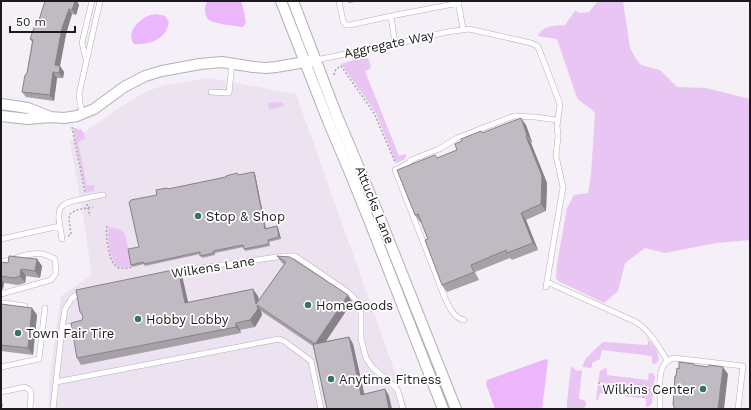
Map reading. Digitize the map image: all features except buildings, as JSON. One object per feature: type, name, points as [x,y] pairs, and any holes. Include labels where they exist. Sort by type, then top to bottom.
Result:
[{"type":"street","name":"Attucks Lane","points":[[281,1],[443,409]]},
{"type":"street","name":"Attucks Lane","points":[[293,1],[343,130],[378,212],[456,409]]},
{"type":"street","points":[[1,116],[28,119],[50,117],[64,118],[77,116],[94,109],[130,83],[145,76],[162,71],[200,64],[214,62],[232,63],[266,68],[316,60]]},
{"type":"street","points":[[1,104],[28,108],[50,117]]},
{"type":"lane","points":[[86,62],[82,43],[92,1]]},
{"type":"lane","points":[[83,114],[79,99],[100,1]]},
{"type":"lane","points":[[339,1],[343,21],[346,25],[458,2],[463,29]]},
{"type":"lane","points":[[391,16],[395,44]]},
{"type":"lane","name":"Aggregate Way","points":[[316,60],[463,29],[481,31],[531,43],[539,49],[560,101],[558,120]]},
{"type":"lane","points":[[211,92],[229,93],[232,63]]},
{"type":"lane","points":[[464,320],[457,317],[445,298],[395,170],[407,164],[411,160],[439,149],[457,138],[514,116],[558,120],[556,126],[558,136],[556,156],[562,187],[546,284],[629,319],[643,327],[667,360]]},
{"type":"lane","points":[[62,238],[58,217],[61,208],[69,202],[102,195]]},
{"type":"lane","points":[[1,239],[60,226]]},
{"type":"lane","points":[[1,262],[25,255],[39,253],[55,259],[56,273],[51,280],[1,294]]},
{"type":"lane","name":"Wilkens Lane","points":[[171,274],[224,264],[284,256],[296,256],[348,292],[356,300],[362,313],[361,339],[366,358],[372,367],[398,391],[403,409]]},
{"type":"lane","points":[[53,409],[65,309],[76,295],[89,290]]},
{"type":"lane","points":[[1,303],[26,306]]},
{"type":"lane","points":[[1,367],[39,359],[45,308]]},
{"type":"lane","points":[[62,328],[84,324]]},
{"type":"lane","points":[[56,382],[279,340],[284,341],[311,361],[322,409]]},
{"type":"lane","points":[[660,409],[660,390],[663,365],[667,360],[674,358],[743,366],[738,409]]},
{"type":"lane","points":[[1,392],[25,387],[31,392],[30,409]]},
{"type":"path","points":[[334,75],[336,69],[341,66],[364,98],[377,118],[398,169]]},
{"type":"path","points":[[72,127],[85,192]]},
{"type":"path","points":[[87,203],[90,216]]},
{"type":"path","points":[[62,238],[72,235],[69,218],[70,214],[76,210],[92,207]]},
{"type":"path","points":[[107,226],[107,238],[111,259],[114,264],[123,269],[132,267]]},
{"type":"path","points":[[598,383],[608,384],[615,387],[625,385],[635,389],[644,388],[653,390]]},
{"type":"path","points":[[643,398],[644,388]]},
{"type":"shaded area","points":[[207,1],[240,1],[242,3],[246,22],[244,26],[241,27],[221,24],[209,20],[205,12]]},
{"type":"shaded area","points":[[598,1],[623,1],[630,48],[641,65],[660,70],[677,87],[706,88],[750,99],[750,240],[716,243],[665,253],[645,248],[625,263],[618,291],[604,303],[558,281],[556,278],[567,208],[574,195],[588,193],[591,174],[595,113],[577,98],[557,39],[538,36],[540,32],[546,28],[565,25],[575,11],[581,13],[589,12]]},
{"type":"shaded area","points":[[157,14],[165,16],[169,22],[163,35],[152,42],[134,44],[131,36],[137,24],[149,15]]},
{"type":"shaded area","points":[[365,57],[368,58],[371,67],[365,71],[399,156],[406,154],[405,159],[396,163],[376,113],[340,64]]},
{"type":"shaded area","points":[[209,78],[296,94],[408,409],[49,409],[49,381],[61,296],[92,275],[70,142],[145,92],[164,85]]},
{"type":"shaded area","points":[[283,103],[284,106],[269,108],[268,104]]},
{"type":"shaded area","points":[[73,128],[79,130],[81,129],[84,133],[85,139],[78,142],[87,186],[94,185],[93,191],[86,193]]},
{"type":"shaded area","points":[[108,227],[120,229],[125,234],[132,266],[119,267],[113,260],[108,236]]},
{"type":"shaded area","points":[[646,338],[654,346],[658,353],[658,360],[655,364],[652,363],[652,356],[602,350],[600,359],[592,363],[591,368],[582,367],[586,358],[603,342],[646,345],[648,344],[648,341]]},
{"type":"shaded area","points":[[546,359],[548,360],[542,409],[495,409],[486,384],[487,380]]},
{"type":"shaded area","points":[[571,366],[577,371],[582,370],[579,399],[586,402],[586,406],[583,408],[567,409]]},
{"type":"shaded area","points":[[605,368],[607,369],[607,375],[648,380],[649,373],[653,373],[655,377],[653,388],[636,388],[626,384],[615,386],[610,383],[598,382],[600,371]]},
{"type":"shaded area","points":[[598,385],[615,388],[626,386],[635,390],[642,389],[641,398],[600,393],[597,401]]},
{"type":"shaded area","points":[[645,390],[653,390],[652,404],[646,407],[646,399],[644,398]]},
{"type":"place","name":"Stop & Shop","points":[[198,216]]},
{"type":"place","name":"HomeGoods","points":[[308,305]]},
{"type":"place","name":"Hobby Lobby","points":[[138,319]]},
{"type":"place","name":"Town Fair Tire","points":[[18,333]]},
{"type":"place","name":"Anytime Fitness","points":[[331,379]]},
{"type":"place","name":"Wilkins Center","points":[[703,389]]}]
